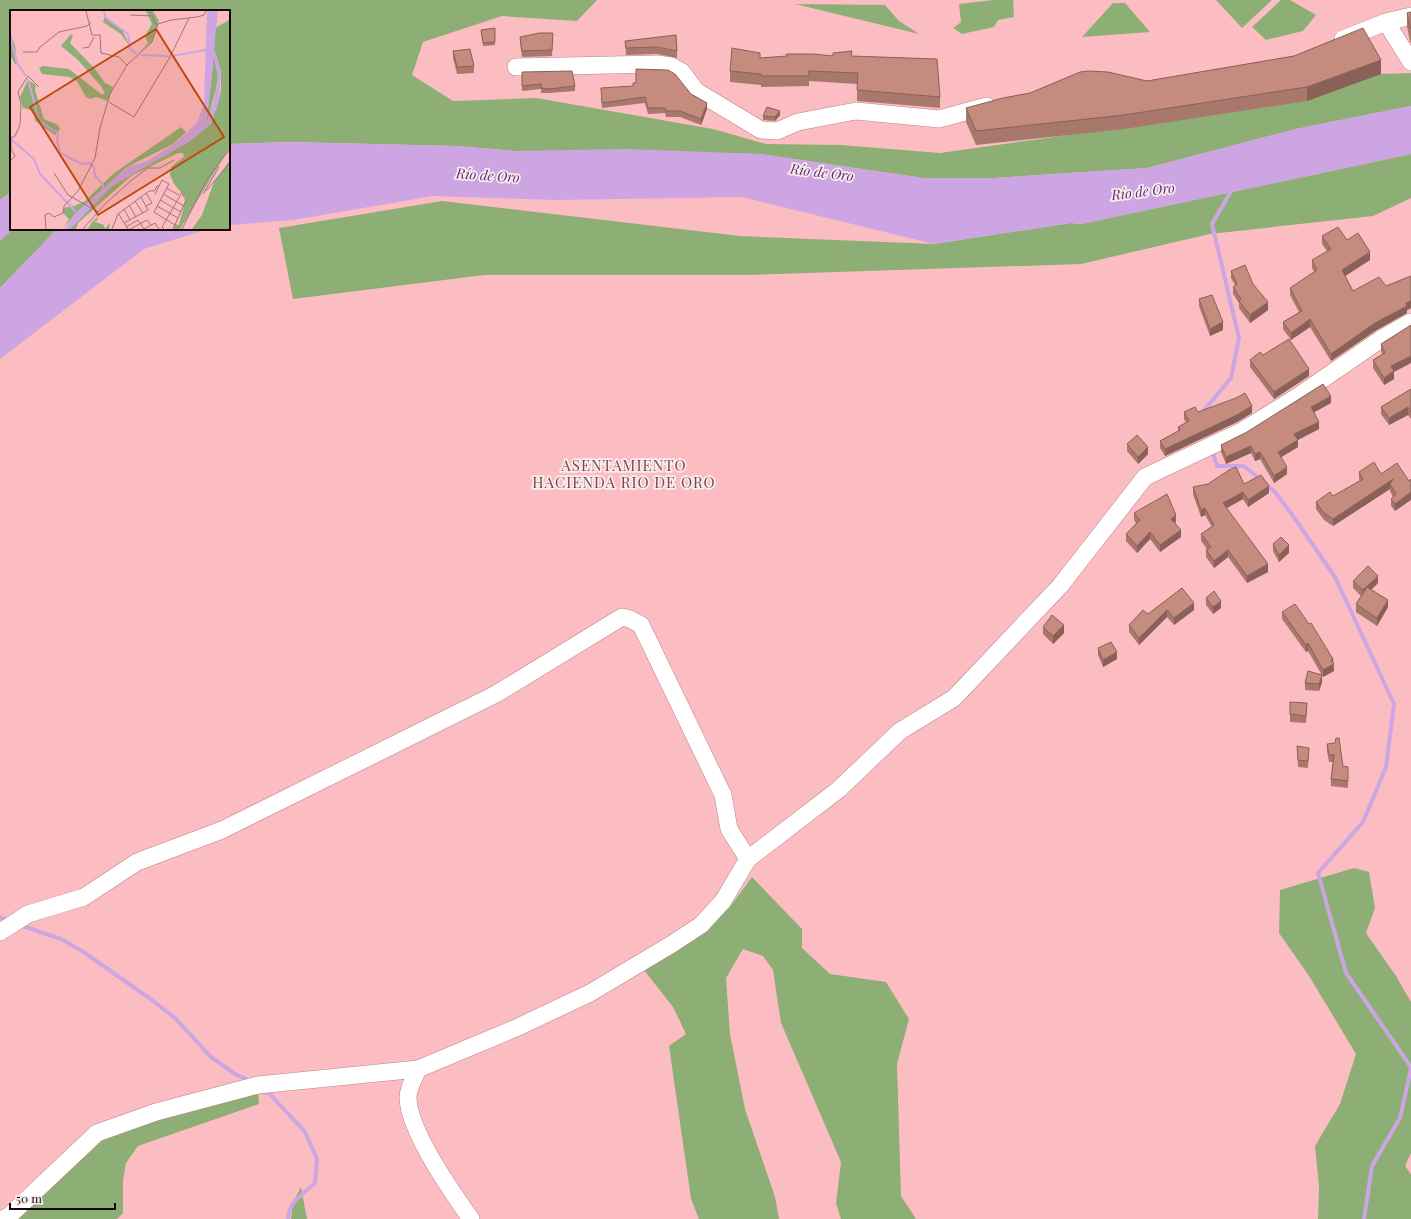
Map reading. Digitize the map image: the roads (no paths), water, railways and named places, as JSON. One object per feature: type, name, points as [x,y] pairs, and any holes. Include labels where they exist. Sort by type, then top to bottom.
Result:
[{"type":"street","points":[[1329,45],[1386,22],[1411,16]]},
{"type":"street","points":[[1386,22],[1411,62]]},
{"type":"street","points":[[516,67],[657,64],[671,66],[682,72],[696,91],[761,130],[768,132],[777,131],[798,122],[856,111],[939,119],[1001,102]]},
{"type":"street","points":[[3,1219],[9,1216],[97,1133],[156,1112],[258,1085],[418,1068],[516,1028],[590,993],[666,948],[701,925],[723,901],[748,859],[838,790],[900,731],[954,698],[1060,586],[1145,477],[1242,431],[1297,397],[1381,339],[1411,322]]},
{"type":"street","points":[[0,932],[28,914],[84,897],[137,862],[222,830],[496,694],[622,617],[630,619],[641,625],[723,795],[729,829],[748,859]]},
{"type":"street","points":[[418,1068],[408,1095],[408,1106],[418,1133],[443,1179],[471,1219]]},
{"type":"water","name":"Río de Oro","points":[[1411,106],[1411,154],[1081,224],[1071,223],[934,244],[742,197],[557,200],[433,196],[293,220],[230,225],[230,144],[289,142],[457,146],[515,151],[627,149],[761,154],[923,178],[993,178],[1147,168],[1296,129]]},
{"type":"water","points":[[10,193],[10,230],[12,230],[0,241],[0,200]]},
{"type":"water","points":[[56,230],[205,230],[144,249],[0,359],[0,288]]},
{"type":"waterway","points":[[1202,413],[1231,378],[1239,338],[1212,224],[1233,188]]},
{"type":"waterway","points":[[1212,450],[1217,466],[1244,466],[1261,480]]},
{"type":"waterway","points":[[1266,484],[1275,492],[1291,513],[1335,577],[1394,704],[1386,767],[1363,822],[1318,873],[1346,973],[1411,1067]]},
{"type":"waterway","points":[[0,917],[8,921]]},
{"type":"waterway","points":[[20,925],[61,939],[82,951],[175,1018],[211,1057],[235,1074],[250,1081]]},
{"type":"waterway","points":[[1364,1219],[1372,1166],[1400,1118],[1411,1069]]},
{"type":"waterway","points":[[263,1092],[269,1093],[305,1132],[317,1159],[315,1183],[293,1203],[288,1219]]},
{"type":"district","name":"ASENTAMIENTO HACIENDA RIO DE ORO","points":[[624,474]]}]
